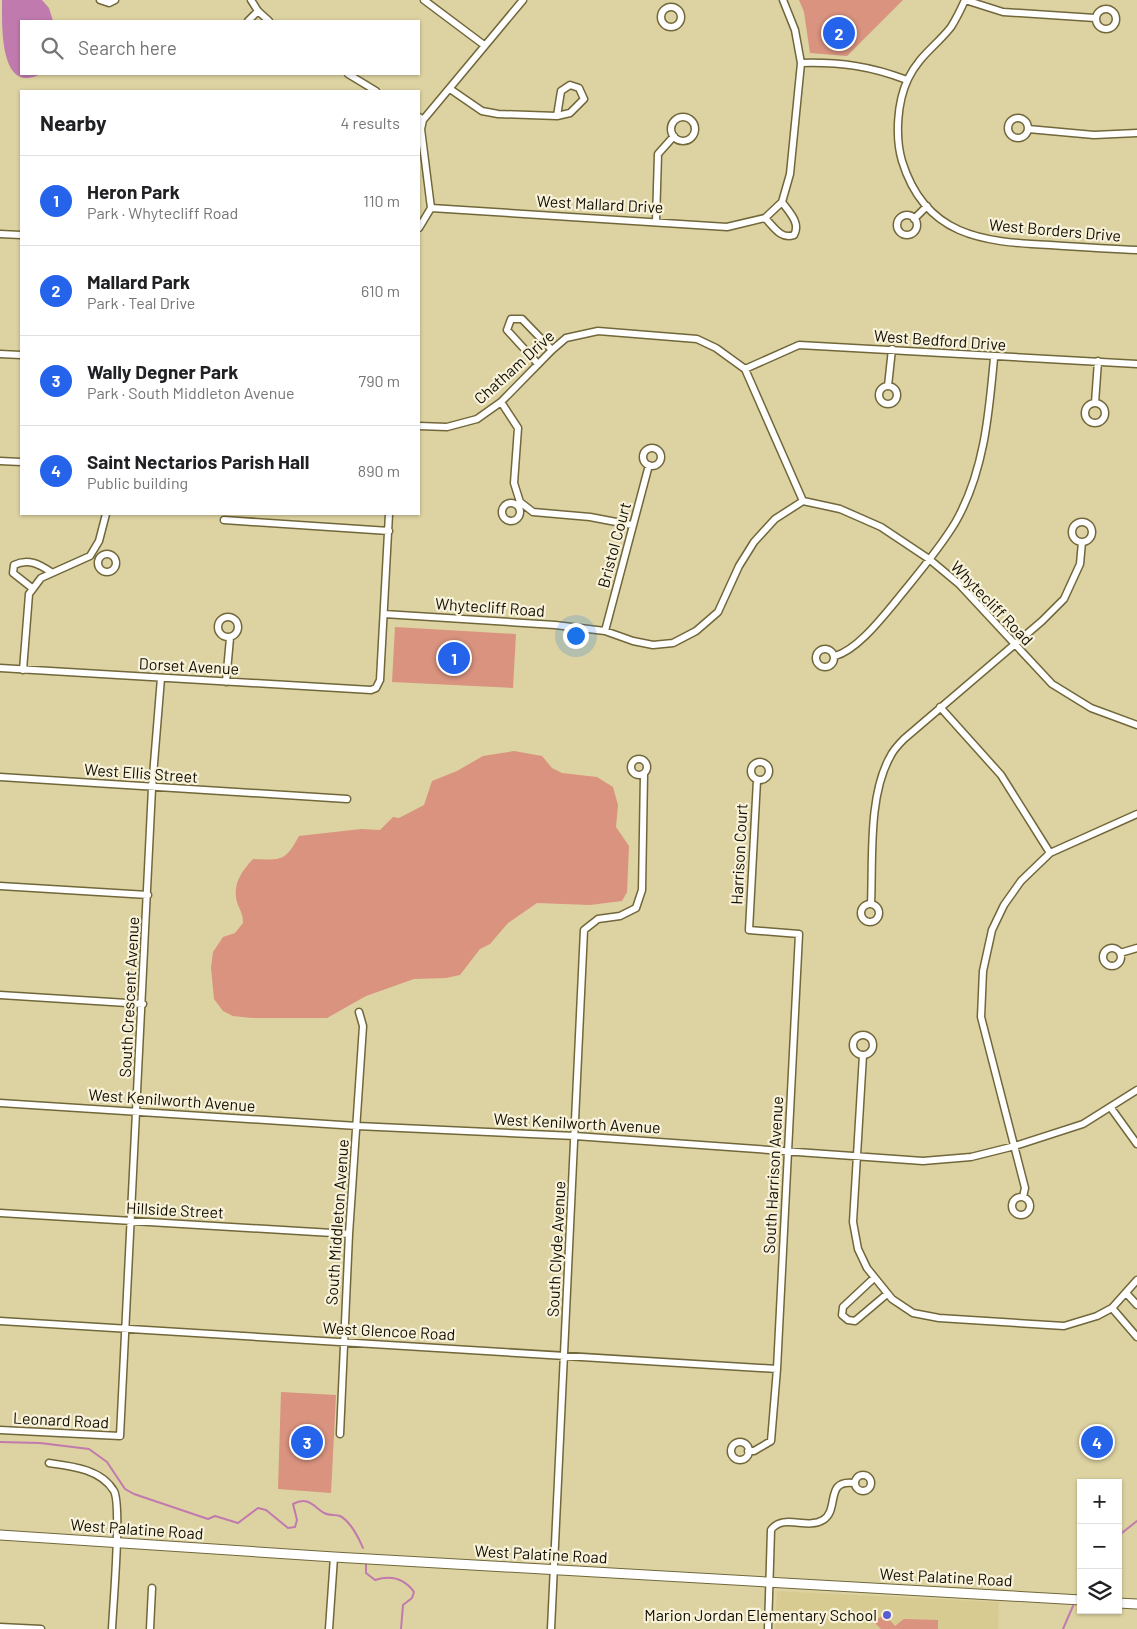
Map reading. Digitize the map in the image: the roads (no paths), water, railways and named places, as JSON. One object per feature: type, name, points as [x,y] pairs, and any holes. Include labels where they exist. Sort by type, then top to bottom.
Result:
[{"type":"main road","name":"West Palatine Road","points":[[0,1535],[334,1557],[1077,1600]]},
{"type":"main road","points":[[1122,1602],[1137,1604]]},
{"type":"street","points":[[100,0],[109,3],[115,0]]},
{"type":"street","points":[[251,0],[258,11],[269,20]]},
{"type":"street","points":[[424,0],[484,45]]},
{"type":"street","points":[[420,226],[431,208],[421,118],[450,89],[484,45],[523,0]]},
{"type":"street","points":[[665,0],[668,8]]},
{"type":"street","points":[[765,218],[781,235],[788,237],[794,235],[797,230],[796,222],[782,202],[790,174],[801,63],[795,30],[783,0]]},
{"type":"street","name":"West Borders Drive","points":[[1095,18],[1003,12],[965,0],[950,28],[925,52],[907,80],[900,111],[899,149],[909,182],[927,206],[941,221],[966,234],[1001,243],[1137,250]]},
{"type":"street","points":[[249,20],[258,11]]},
{"type":"street","points":[[801,63],[838,62],[878,69],[907,80]]},
{"type":"street","points":[[350,75],[374,90]]},
{"type":"street","points":[[450,89],[482,112],[557,116],[570,113],[584,99],[579,88],[570,85],[561,92],[557,116]]},
{"type":"street","points":[[1028,129],[1094,135],[1137,133]]},
{"type":"street","points":[[656,221],[658,154],[674,136]]},
{"type":"street","name":"West Mallard Drive","points":[[431,208],[727,227],[765,218],[782,202]]},
{"type":"street","points":[[914,218],[927,206]]},
{"type":"street","points":[[0,234],[20,235]]},
{"type":"street","points":[[538,364],[506,330],[511,319],[522,319],[552,350]]},
{"type":"street","name":"Chatham Drive","points":[[420,426],[448,427],[477,419],[501,402],[566,338],[598,332],[697,339],[716,348],[745,369]]},
{"type":"street","name":"West Bedford Drive","points":[[745,369],[798,345],[892,349],[994,358],[1137,364]]},
{"type":"street","points":[[888,386],[892,349]]},
{"type":"street","points":[[0,354],[20,355]]},
{"type":"street","points":[[835,656],[845,653],[882,619],[955,522],[972,484],[988,428],[994,358]]},
{"type":"street","points":[[1095,403],[1098,361]]},
{"type":"street","points":[[745,369],[803,501]]},
{"type":"street","points":[[501,402],[518,428],[514,483],[519,504],[533,512],[590,517],[632,525]]},
{"type":"street","points":[[0,461],[20,462]]},
{"type":"street","name":"Bristol Court","points":[[605,631],[632,525],[650,465]]},
{"type":"street","name":"Whytecliff Road","points":[[384,614],[556,625],[605,631],[633,642],[653,645],[673,643],[696,631],[718,612],[739,566],[754,542],[775,519],[803,501],[840,509],[881,527],[929,559],[959,584],[1052,684],[1091,708],[1137,725]]},
{"type":"street","points":[[23,670],[27,611],[29,594],[32,588],[40,578],[90,556],[99,541],[106,515]]},
{"type":"street","points":[[384,614],[390,515]]},
{"type":"street","points":[[224,520],[389,530]]},
{"type":"street","points":[[872,904],[876,806],[883,774],[890,756],[904,739],[1013,643],[1042,621],[1064,598],[1080,564],[1082,542]]},
{"type":"street","points":[[93,550],[101,557]]},
{"type":"street","points":[[32,588],[13,573],[14,565],[20,562],[32,562],[51,572]]},
{"type":"street","name":"Dorset Avenue","points":[[0,668],[366,692],[376,688],[380,680],[384,614]]},
{"type":"street","points":[[226,682],[230,638]]},
{"type":"street","name":"South Crescent Avenue","points":[[120,1436],[143,1004],[152,788],[161,678]]},
{"type":"street","points":[[940,708],[1001,775],[1050,853]]},
{"type":"street","name":"South Clyde Avenue","points":[[551,1629],[584,930],[598,919],[620,916],[636,908],[642,890],[644,774]]},
{"type":"street","name":"West Ellis Street","points":[[0,777],[348,799]]},
{"type":"street","name":"Harrison Court","points":[[749,930],[757,780]]},
{"type":"street","points":[[1023,1197],[1025,1188],[981,1017],[983,971],[992,930],[1004,905],[1021,881],[1050,853],[1137,814]]},
{"type":"street","points":[[0,886],[148,895]]},
{"type":"street","name":"South Harrison Avenue","points":[[748,1451],[754,1451],[771,1441],[777,1368],[799,934],[749,930]]},
{"type":"street","points":[[1120,953],[1137,948]]},
{"type":"street","points":[[0,995],[143,1004]]},
{"type":"street","name":"South Middleton Avenue","points":[[340,1434],[349,1234],[363,1026],[359,1012]]},
{"type":"street","points":[[863,1055],[853,1222],[858,1249],[874,1278],[887,1294],[913,1313],[939,1318],[1064,1326],[1097,1316],[1112,1308],[1137,1280]]},
{"type":"street","name":"West Kenilworth Avenue","points":[[0,1103],[357,1126],[575,1136],[789,1150],[858,1158],[923,1161],[971,1157],[1014,1146],[1083,1124],[1137,1090]]},
{"type":"street","points":[[1110,1108],[1137,1144]]},
{"type":"street","name":"Hillside Street","points":[[0,1212],[349,1234]]},
{"type":"street","points":[[874,1278],[843,1307],[842,1315],[848,1320],[855,1321],[887,1294]]},
{"type":"street","points":[[1126,1294],[1137,1305]]},
{"type":"street","points":[[1112,1308],[1137,1337]]},
{"type":"street","name":"West Glencoe Road","points":[[0,1321],[777,1368]]},
{"type":"street","name":"Leonard Road","points":[[0,1430],[120,1436]]},
{"type":"street","points":[[49,1463],[78,1467],[101,1478],[114,1491],[118,1520],[112,1629]]},
{"type":"street","points":[[768,1629],[771,1530],[775,1524],[822,1522],[829,1516],[833,1495],[838,1486],[848,1482],[854,1483]]},
{"type":"street","points":[[330,1629],[334,1557]]},
{"type":"street","points":[[150,1629],[152,1588]]},
{"type":"street","points":[[0,1627],[41,1629]]},
{"type":"waterway","points":[[0,1442],[40,1443],[89,1449],[107,1462],[125,1489],[134,1494],[208,1519],[215,1516],[238,1523],[258,1508],[266,1510],[288,1528],[295,1527],[297,1520],[293,1504],[306,1501],[324,1513],[344,1518],[354,1530],[363,1548]]},
{"type":"waterway","points":[[1122,1533],[1137,1521]]},
{"type":"waterway","points":[[366,1564],[366,1573],[375,1580],[397,1579],[410,1587],[414,1592],[412,1598],[403,1605],[401,1629]]},
{"type":"waterway","points":[[1063,1629],[1073,1606]]},
{"type":"place","name":"Mallard Park","points":[[839,33]]},
{"type":"place","name":"Heron Park","points":[[454,658]]},
{"type":"place","name":"Wally Degner Park","points":[[307,1442]]},
{"type":"place","name":"Saint Nectarios Parish Hall","points":[[1097,1442]]},
{"type":"place","name":"Marion Jordan Elementary School","points":[[887,1615]]}]
